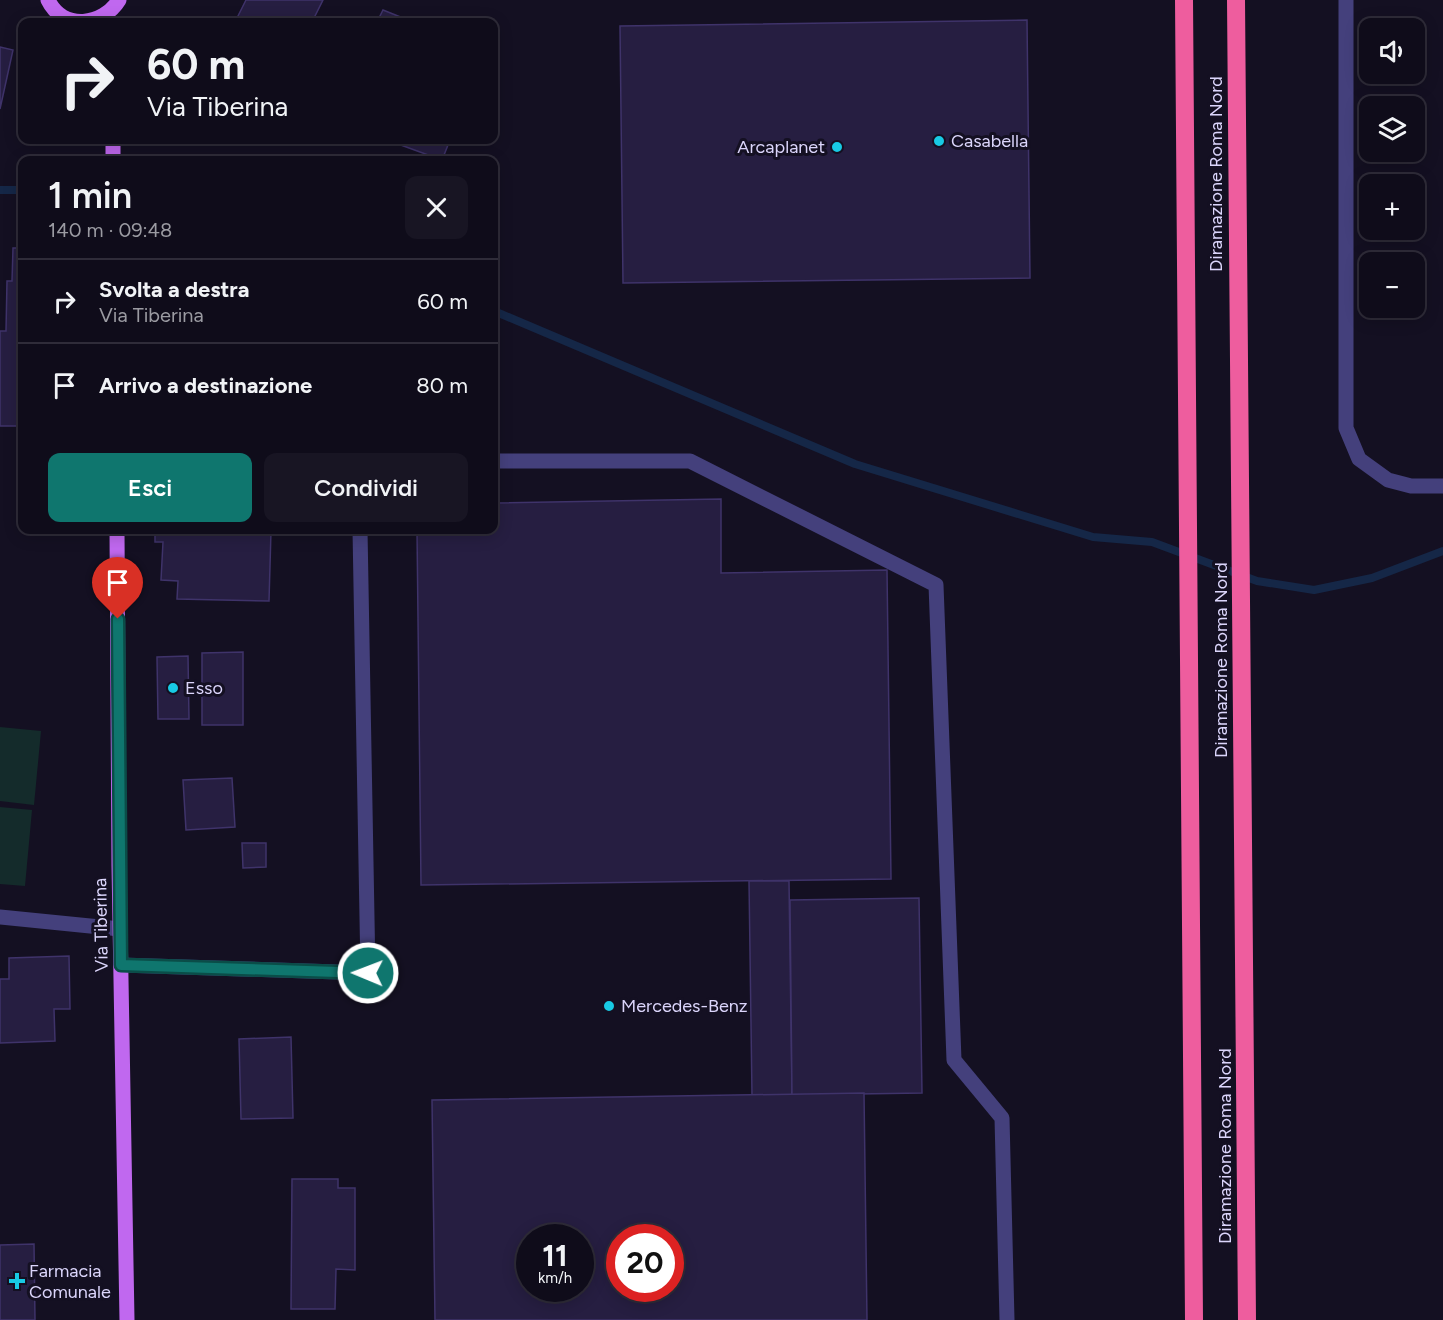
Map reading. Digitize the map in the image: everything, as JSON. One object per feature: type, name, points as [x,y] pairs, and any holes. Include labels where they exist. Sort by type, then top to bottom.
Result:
[{"type":"highway","name":"Diramazione Roma Nord","points":[[1184,0],[1194,1320]]},
{"type":"highway","name":"Diramazione Roma Nord","points":[[1236,0],[1247,1320]]},
{"type":"main road","points":[[48,0],[62,18]]},
{"type":"main road","points":[[98,18],[111,12],[119,1]]},
{"type":"main road","points":[[118,18],[119,1]]},
{"type":"main road","name":"Via Tiberina","points":[[117,534],[120,929],[127,1320]]},
{"type":"street","points":[[1346,0],[1346,428],[1359,459],[1388,480],[1411,486],[1443,486]]},
{"type":"street","points":[[498,461],[690,461],[936,585],[954,1060],[1002,1118],[1007,1320]]},
{"type":"street","points":[[121,965],[368,973],[360,534]]},
{"type":"street","points":[[0,917],[120,929]]},
{"type":"green space","points":[[0,727],[41,731],[34,805],[0,801]]},
{"type":"green space","points":[[0,807],[32,810],[25,886],[0,884]]},
{"type":"building","points":[[246,0],[323,0],[314,18],[237,18]]},
{"type":"building","points":[[383,10],[403,18],[379,18]]},
{"type":"building","points":[[1027,20],[1030,278],[623,283],[620,26]]},
{"type":"building","points":[[0,47],[13,50],[0,109]]},
{"type":"building","points":[[398,144],[448,144],[444,156],[431,156]]},
{"type":"building","points":[[13,248],[18,248],[18,426],[0,426],[0,331],[6,331],[7,281],[12,281]]},
{"type":"building","points":[[721,499],[721,573],[887,570],[891,879],[421,885],[417,534],[498,534],[498,503]]},
{"type":"building","points":[[155,534],[271,534],[269,601],[177,599],[178,581],[161,580],[163,542],[155,542]]},
{"type":"building","points":[[243,652],[243,725],[202,725],[202,653]]},
{"type":"building","name":"Esso","points":[[188,656],[189,719],[158,719],[157,657]]},
{"type":"building","points":[[232,778],[235,827],[186,830],[183,780]]},
{"type":"building","points":[[242,843],[266,843],[266,867],[243,868]]},
{"type":"building","points":[[749,881],[789,881],[792,1095],[752,1095]]},
{"type":"building","points":[[919,898],[922,1093],[792,1095],[790,900]]},
{"type":"building","points":[[69,956],[70,1009],[54,1009],[55,1041],[0,1043],[0,979],[9,979],[9,958]]},
{"type":"building","points":[[291,1037],[293,1118],[241,1119],[239,1039]]},
{"type":"building","points":[[864,1093],[867,1320],[435,1320],[432,1100]]},
{"type":"building","points":[[292,1179],[338,1179],[338,1188],[355,1188],[355,1270],[336,1269],[335,1309],[291,1309]]},
{"type":"building","points":[[34,1244],[35,1320],[0,1320],[0,1245]]},
{"type":"waterway","points":[[0,190],[18,190]]},
{"type":"waterway","points":[[498,313],[855,464],[1093,537],[1152,542],[1257,581],[1314,590],[1372,578],[1443,551]]},
{"type":"place","name":"Casabella","points":[[939,141]]},
{"type":"place","name":"Arcaplanet","points":[[837,147]]},
{"type":"place","name":"Esso","points":[[173,688]]},
{"type":"place","name":"Mercedes-Benz","points":[[609,1006]]},
{"type":"place","name":"Farmacia Comunale","points":[[17,1281]]},
{"type":"route","points":[[118,619],[121,965],[368,973]]}]
